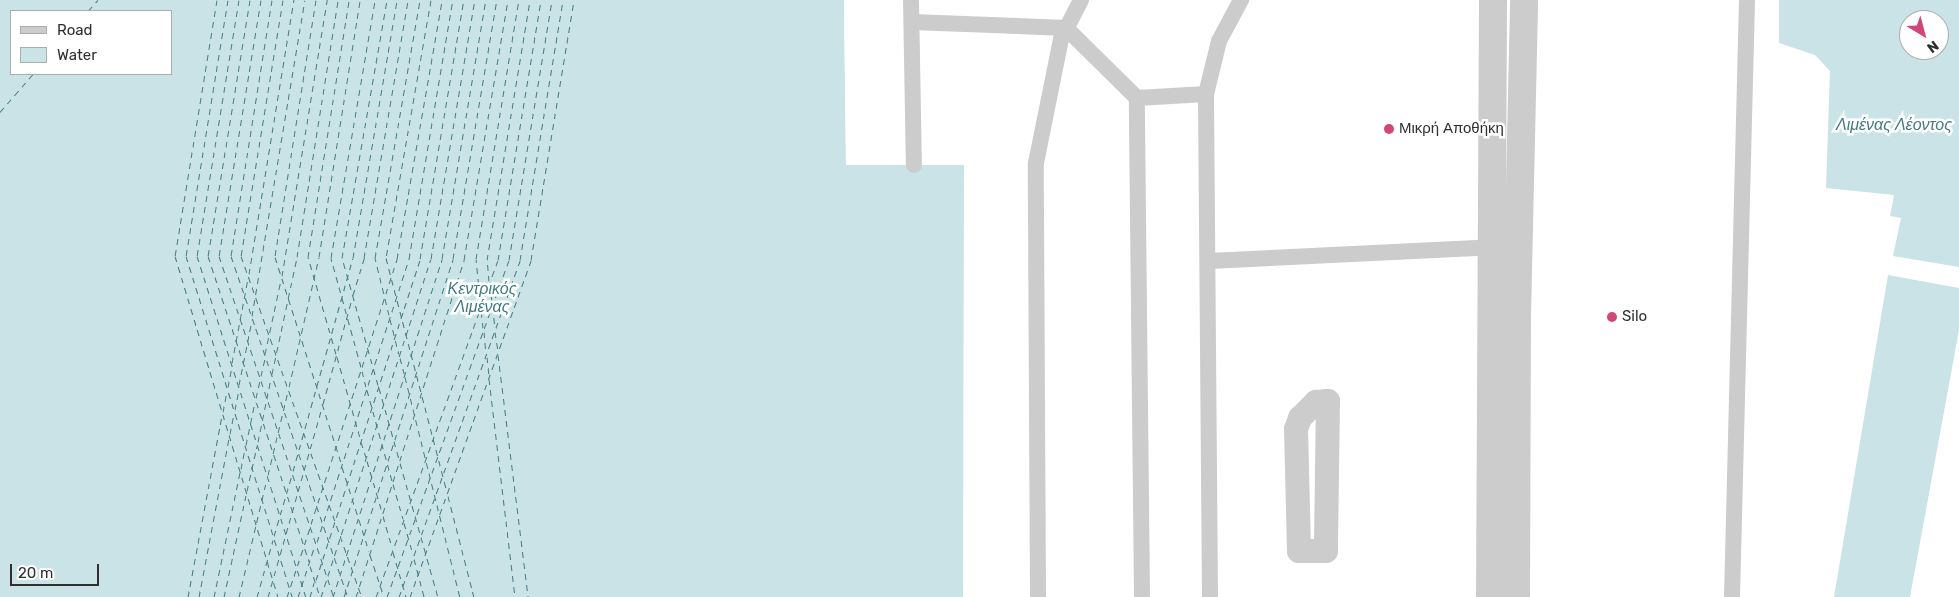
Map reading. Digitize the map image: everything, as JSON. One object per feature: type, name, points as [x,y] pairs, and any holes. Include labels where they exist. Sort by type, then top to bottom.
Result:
[{"type":"street","points":[[1490,597],[1493,0]]},
{"type":"street","points":[[1516,597],[1524,0]]},
{"type":"street","points":[[1328,401],[1326,551],[1299,551],[1296,429],[1300,418],[1316,402],[1328,401]]},
{"type":"lane","points":[[911,0],[914,165]]},
{"type":"lane","points":[[1038,597],[1036,163],[1066,28],[1081,0]]},
{"type":"lane","points":[[1210,597],[1206,94],[1219,40],[1241,0]]},
{"type":"lane","points":[[1523,39],[1534,0]]},
{"type":"lane","points":[[1732,597],[1747,0]]},
{"type":"lane","points":[[912,22],[1066,28],[1137,98],[1142,597]]},
{"type":"lane","points":[[1137,98],[1206,94]]},
{"type":"lane","points":[[1208,261],[1492,247]]},
{"type":"water","name":"Κεντρικός Λιμένας","points":[[0,0],[844,0],[846,165],[964,165],[963,597],[0,597]]},
{"type":"water","name":"Λιμένας Λέοντος","points":[[1779,0],[1959,0],[1959,267],[1893,256],[1901,218],[1890,216],[1894,195],[1826,188],[1830,71],[1815,55],[1779,43]]},
{"type":"water","points":[[1888,275],[1959,288],[1959,330],[1910,597],[1834,597]]},
{"type":"pier","points":[[844,0],[849,162],[964,165],[846,165]]},
{"type":"ferry route","points":[[89,10],[98,0]]},
{"type":"ferry route","points":[[217,0],[175,256],[278,597]]},
{"type":"ferry route","points":[[228,0],[186,256],[292,597]]},
{"type":"ferry route","points":[[239,0],[197,256],[306,597]]},
{"type":"ferry route","points":[[250,0],[208,256],[309,562]]},
{"type":"ferry route","points":[[261,0],[219,256],[334,597]]},
{"type":"ferry route","points":[[272,0],[231,256],[348,597]]},
{"type":"ferry route","points":[[283,0],[241,256],[362,597]]},
{"type":"ferry route","points":[[249,274],[294,0]]},
{"type":"ferry route","points":[[252,316],[305,0]]},
{"type":"ferry route","points":[[316,0],[275,257],[341,463]]},
{"type":"ferry route","points":[[282,276],[327,0]]},
{"type":"ferry route","points":[[272,374],[297,257],[338,0]]},
{"type":"ferry route","points":[[336,354],[308,257],[349,0]]},
{"type":"ferry route","points":[[289,387],[319,257],[360,0]]},
{"type":"ferry route","points":[[361,367],[331,258],[375,0]]},
{"type":"ferry route","points":[[378,385],[342,258],[387,0]]},
{"type":"ferry route","points":[[293,471],[353,258],[397,0]]},
{"type":"ferry route","points":[[353,295],[364,258],[408,0]]},
{"type":"ferry route","points":[[389,315],[375,258],[420,0]]},
{"type":"ferry route","points":[[431,0],[386,258],[447,492]]},
{"type":"ferry route","points":[[311,524],[397,259],[442,0]]},
{"type":"ferry route","points":[[317,542],[409,259],[453,0]]},
{"type":"ferry route","points":[[316,580],[420,259],[464,0]]},
{"type":"ferry route","points":[[321,597],[431,259],[475,0]]},
{"type":"ferry route","points":[[333,597],[442,259],[486,0]]},
{"type":"ferry route","points":[[344,597],[453,259],[497,0]]},
{"type":"ferry route","points":[[356,597],[464,260],[508,0]]},
{"type":"ferry route","points":[[483,328],[476,259],[519,0]]},
{"type":"ferry route","points":[[489,281],[487,260],[530,0]]},
{"type":"ferry route","points":[[376,597],[498,260],[541,0]]},
{"type":"ferry route","points":[[387,597],[509,260],[552,0]]},
{"type":"ferry route","points":[[399,597],[520,260],[563,0]]},
{"type":"ferry route","points":[[410,597],[531,260],[574,0]]},
{"type":"ferry route","points":[[0,112],[32,75]]},
{"type":"ferry route","points":[[232,363],[248,278]]},
{"type":"ferry route","points":[[265,354],[281,280]]},
{"type":"ferry route","points":[[490,285],[495,328]]},
{"type":"ferry route","points":[[323,404],[352,299]]},
{"type":"ferry route","points":[[390,319],[399,354]]},
{"type":"ferry route","points":[[239,385],[252,320]]},
{"type":"ferry route","points":[[484,332],[486,353]]},
{"type":"ferry route","points":[[495,332],[498,351]]},
{"type":"ferry route","points":[[498,355],[528,597]]},
{"type":"ferry route","points":[[337,357],[360,438]]},
{"type":"ferry route","points":[[487,357],[489,375]]},
{"type":"ferry route","points":[[261,376],[265,358]]},
{"type":"ferry route","points":[[400,358],[404,373]]},
{"type":"ferry route","points":[[228,387],[232,367]]},
{"type":"ferry route","points":[[362,371],[366,387]]},
{"type":"ferry route","points":[[405,377],[460,597]]},
{"type":"ferry route","points":[[258,442],[271,378]]},
{"type":"ferry route","points":[[489,379],[515,597]]},
{"type":"ferry route","points":[[256,398],[260,380]]},
{"type":"ferry route","points":[[379,388],[399,459]]},
{"type":"ferry route","points":[[235,410],[239,389]]},
{"type":"ferry route","points":[[367,390],[392,481]]},
{"type":"ferry route","points":[[223,412],[227,391]]},
{"type":"ferry route","points":[[268,475],[288,391]]},
{"type":"ferry route","points":[[246,445],[255,402]]},
{"type":"ferry route","points":[[268,597],[322,408]]},
{"type":"ferry route","points":[[230,434],[234,414]]},
{"type":"ferry route","points":[[188,597],[222,416]]},
{"type":"ferry route","points":[[199,597],[229,438]]},
{"type":"ferry route","points":[[361,442],[366,457]]},
{"type":"ferry route","points":[[247,491],[257,446]]},
{"type":"ferry route","points":[[241,469],[245,449]]},
{"type":"ferry route","points":[[367,461],[382,512]]},
{"type":"ferry route","points":[[400,463],[438,597]]},
{"type":"ferry route","points":[[342,467],[369,551]]},
{"type":"ferry route","points":[[214,597],[240,473]]},
{"type":"ferry route","points":[[274,536],[292,475]]},
{"type":"ferry route","points":[[239,597],[267,479]]},
{"type":"ferry route","points":[[393,484],[403,519]]},
{"type":"ferry route","points":[[224,597],[246,495]]},
{"type":"ferry route","points":[[448,496],[474,597]]},
{"type":"ferry route","points":[[383,516],[392,548]]},
{"type":"ferry route","points":[[404,523],[413,555]]},
{"type":"ferry route","points":[[287,597],[310,528]]},
{"type":"ferry route","points":[[257,597],[273,540]]},
{"type":"ferry route","points":[[298,597],[315,545]]},
{"type":"ferry route","points":[[393,552],[406,597]]},
{"type":"ferry route","points":[[370,555],[384,597]]},
{"type":"ferry route","points":[[414,559],[424,597]]},
{"type":"ferry route","points":[[310,566],[320,597]]},
{"type":"ferry route","points":[[310,597],[314,583]]},
{"type":"place","name":"Μικρή Αποθήκη","points":[[1389,129]]},
{"type":"place","name":"Silo","points":[[1612,317]]}]
